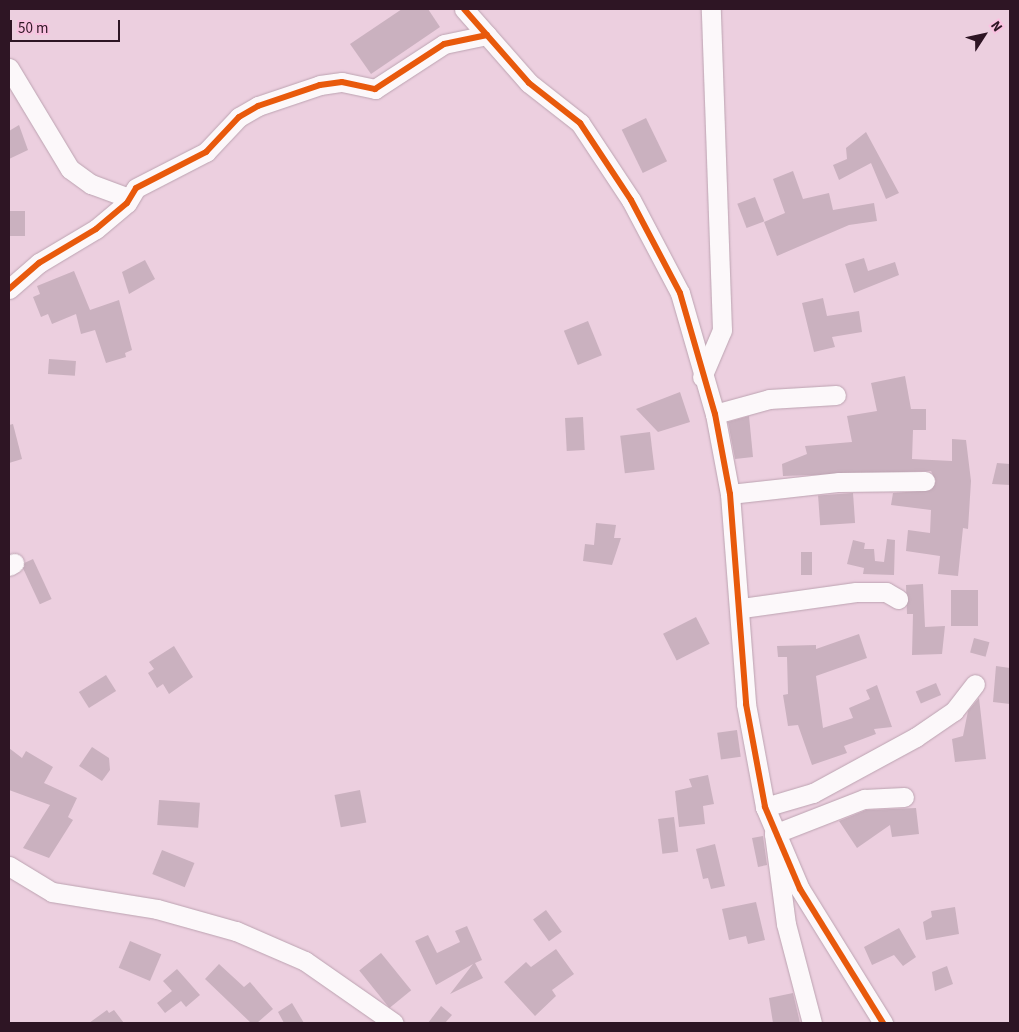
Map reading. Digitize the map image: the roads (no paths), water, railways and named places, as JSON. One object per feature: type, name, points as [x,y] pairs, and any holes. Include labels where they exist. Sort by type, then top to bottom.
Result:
[{"type":"street","points":[[464,9],[529,84],[580,123],[631,200],[680,292],[702,377],[715,414],[730,494],[742,608],[746,704],[765,806],[774,834],[800,889],[883,1023]]},
{"type":"street","points":[[702,377],[722,330],[711,9]]},
{"type":"street","points":[[9,289],[39,263],[96,229],[129,198],[136,188],[206,152],[239,117],[258,106],[320,85],[342,82],[375,89],[444,44],[487,35]]},
{"type":"street","points":[[9,68],[70,169],[91,184],[129,198]]},
{"type":"street","points":[[715,414],[769,399],[836,395]]},
{"type":"street","points":[[730,494],[824,483],[925,481]]},
{"type":"street","points":[[742,608],[856,592],[886,592],[898,599]]},
{"type":"street","points":[[765,806],[813,793],[916,737],[954,711],[975,684]]},
{"type":"street","points":[[774,834],[846,804],[904,797]]},
{"type":"street","points":[[774,834],[786,924],[812,1023]]},
{"type":"street","points":[[9,866],[52,892],[157,909],[236,930],[305,961],[394,1023]]}]
